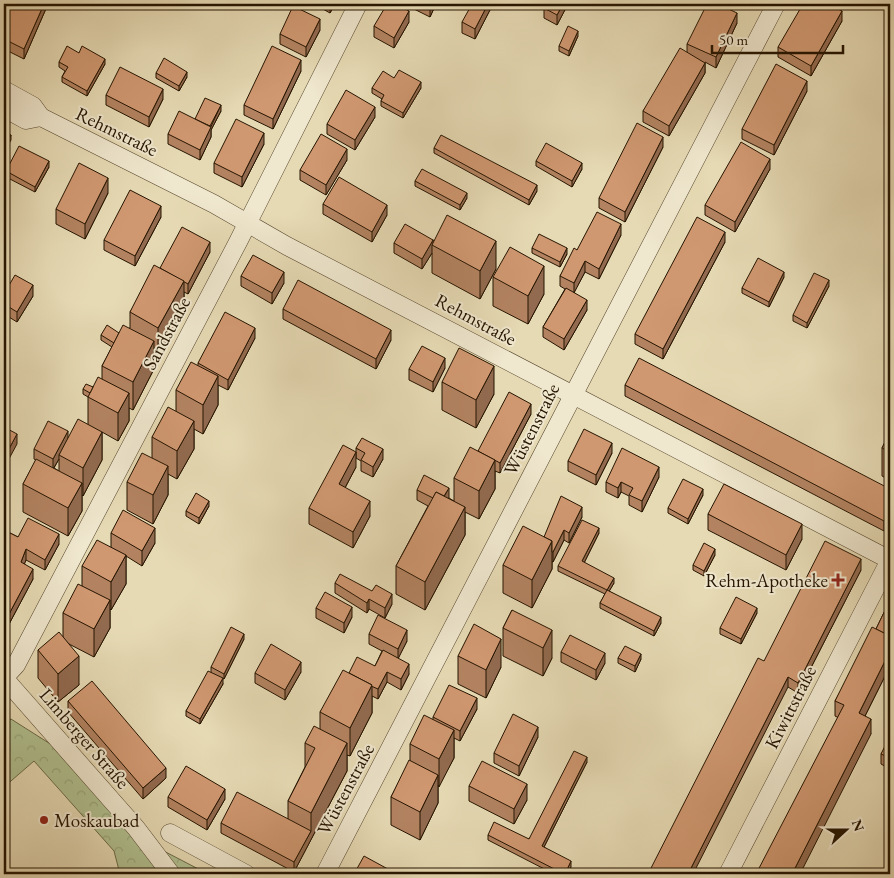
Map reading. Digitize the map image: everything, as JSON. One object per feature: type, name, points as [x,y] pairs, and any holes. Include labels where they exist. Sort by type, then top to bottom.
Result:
[{"type":"street","name":"Sandstraße","points":[[4,678],[16,665],[247,223],[358,4]]},
{"type":"street","name":"Wüstenstraße","points":[[325,874],[572,394],[776,4]]},
{"type":"street","name":"Rehmstraße","points":[[4,90],[33,106],[41,117],[113,152],[890,560]]},
{"type":"street","name":"Rehmstraße","points":[[4,108],[26,120],[41,117]]},
{"type":"street","name":"Kiwittstraße","points":[[728,874],[890,560]]},
{"type":"street","name":"Limberger Straße","points":[[4,678],[136,828],[171,874]]},
{"type":"street","points":[[170,833],[246,874]]},
{"type":"green space","points":[[11,719],[52,745],[129,833],[208,874],[120,874],[114,851],[34,761],[4,787],[4,725]]},
{"type":"building","points":[[4,4],[44,4],[24,49],[4,39]]},
{"type":"building","points":[[387,4],[396,4],[409,11],[394,38],[374,26]]},
{"type":"building","points":[[472,4],[488,4],[475,29],[462,22]]},
{"type":"building","points":[[546,4],[563,4],[557,15],[544,8]]},
{"type":"building","points":[[707,4],[718,4],[737,13],[716,57],[687,44]]},
{"type":"building","points":[[803,4],[829,4],[842,11],[811,66],[778,47]]},
{"type":"building","points":[[293,6],[320,19],[306,47],[280,34]]},
{"type":"building","points":[[568,26],[578,31],[569,51],[559,46]]},
{"type":"building","points":[[67,46],[79,53],[82,46],[105,59],[87,91],[62,77],[68,67],[59,62]]},
{"type":"building","points":[[272,46],[301,60],[273,119],[244,105]]},
{"type":"building","points":[[680,48],[705,63],[669,126],[643,111]]},
{"type":"building","points":[[164,58],[187,72],[179,86],[156,73]]},
{"type":"building","points":[[776,64],[807,81],[774,145],[742,129]]},
{"type":"building","points":[[120,67],[163,89],[149,117],[106,95]]},
{"type":"building","points":[[399,70],[421,82],[403,113],[381,101],[384,95],[372,88],[383,71],[394,78]]},
{"type":"building","points":[[346,90],[375,107],[355,140],[327,124]]},
{"type":"building","points":[[205,98],[221,105],[210,126],[195,119]]},
{"type":"building","points":[[179,111],[211,127],[200,150],[168,134]]},
{"type":"building","points":[[236,119],[264,133],[242,177],[214,163]]},
{"type":"building","points":[[637,123],[663,137],[625,212],[599,198]]},
{"type":"building","points":[[4,131],[11,135],[4,148]]},
{"type":"building","points":[[321,134],[347,149],[326,185],[300,170]]},
{"type":"building","points":[[441,135],[537,185],[529,200],[434,148]]},
{"type":"building","points":[[741,142],[770,159],[735,222],[705,205]]},
{"type":"building","points":[[546,143],[582,163],[572,181],[536,161]]},
{"type":"building","points":[[19,146],[49,161],[35,187],[6,171]]},
{"type":"building","points":[[79,163],[108,178],[85,224],[56,209]]},
{"type":"building","points":[[422,169],[467,193],[460,205],[415,181]]},
{"type":"building","points":[[339,177],[387,205],[372,232],[323,204]]},
{"type":"building","points":[[130,190],[161,206],[135,256],[104,240]]},
{"type":"building","points":[[597,212],[621,224],[599,269],[585,261],[574,283],[560,276],[574,248],[577,250]]},
{"type":"building","points":[[447,215],[496,241],[480,271],[432,245]]},
{"type":"building","points":[[697,217],[725,232],[663,349],[635,334]]},
{"type":"building","points":[[405,224],[433,240],[422,259],[394,243]]},
{"type":"building","points":[[182,227],[210,242],[188,284],[160,268]]},
{"type":"building","points":[[539,234],[567,248],[560,262],[532,248]]},
{"type":"building","points":[[510,247],[544,266],[528,296],[493,277]]},
{"type":"building","points":[[253,255],[284,272],[272,293],[241,276]]},
{"type":"building","points":[[758,258],[784,272],[769,302],[742,288]]},
{"type":"building","points":[[154,265],[184,281],[158,328],[130,312]]},
{"type":"building","points":[[814,273],[829,280],[807,323],[793,315]]},
{"type":"building","points":[[15,275],[33,285],[17,312],[4,304],[4,294]]},
{"type":"building","points":[[298,280],[391,330],[376,359],[283,309]]},
{"type":"building","points":[[566,288],[587,300],[564,339],[543,327]]},
{"type":"building","points":[[225,312],[255,328],[228,380],[198,363]]},
{"type":"building","points":[[107,325],[119,333],[114,343],[101,335]]},
{"type":"building","points":[[123,325],[154,341],[133,382],[102,366]]},
{"type":"building","points":[[422,346],[445,358],[433,382],[409,369]]},
{"type":"building","points":[[459,348],[494,366],[476,400],[442,382]]},
{"type":"building","points":[[639,358],[890,489],[890,509],[884,521],[625,385]]},
{"type":"building","points":[[191,362],[218,376],[203,405],[176,390]]},
{"type":"building","points":[[98,377],[129,393],[118,413],[88,397]]},
{"type":"building","points":[[86,384],[93,387],[90,393],[83,389]]},
{"type":"building","points":[[509,392],[531,404],[500,463],[478,451]]},
{"type":"building","points":[[168,407],[194,421],[177,451],[152,437]]},
{"type":"building","points":[[78,419],[102,432],[83,468],[59,455]]},
{"type":"building","points":[[48,421],[68,431],[53,459],[34,449]]},
{"type":"building","points":[[4,427],[17,434],[4,458]]},
{"type":"building","points":[[584,429],[612,443],[596,475],[568,461]]},
{"type":"building","points":[[890,432],[890,452],[882,448]]},
{"type":"building","points":[[362,438],[383,449],[373,467],[361,460],[365,453],[356,448]]},
{"type":"building","points":[[343,445],[356,452],[339,484],[370,501],[353,532],[309,508]]},
{"type":"building","points":[[470,447],[495,460],[479,491],[454,478]]},
{"type":"building","points":[[622,448],[659,467],[642,501],[629,495],[633,488],[621,482],[618,488],[606,482]]},
{"type":"building","points":[[142,453],[168,466],[153,495],[127,482]]},
{"type":"building","points":[[36,459],[82,483],[68,508],[23,484]]},
{"type":"building","points":[[424,475],[449,488],[444,496],[436,492],[433,498],[417,490]]},
{"type":"building","points":[[683,479],[703,489],[688,519],[668,508]]},
{"type":"building","points":[[724,484],[802,524],[786,555],[708,514]]},
{"type":"building","points":[[436,492],[465,507],[425,582],[396,566]]},
{"type":"building","points":[[196,493],[209,501],[199,518],[186,511]]},
{"type":"building","points":[[561,496],[582,507],[569,533],[564,530],[552,552],[552,541],[544,537]]},
{"type":"building","points":[[123,510],[155,528],[142,551],[111,533]]},
{"type":"building","points":[[28,518],[59,534],[45,560],[26,549],[21,562],[33,569],[8,616],[4,613],[4,530],[18,537]]},
{"type":"building","points":[[582,520],[599,528],[582,561],[614,578],[607,590],[558,566]]},
{"type":"building","points":[[523,526],[552,541],[532,580],[503,565]]},
{"type":"building","points":[[97,540],[126,555],[111,582],[82,566]]},
{"type":"building","points":[[825,541],[861,559],[798,683],[788,677],[688,874],[648,874],[758,658],[764,661]]},
{"type":"building","points":[[704,543],[715,549],[704,571],[693,565]]},
{"type":"building","points":[[340,574],[372,591],[376,585],[392,594],[385,608],[369,599],[367,603],[335,583]]},
{"type":"building","points":[[78,584],[110,600],[94,629],[63,613]]},
{"type":"building","points":[[607,590],[661,617],[654,631],[600,603]]},
{"type":"building","points":[[325,592],[352,607],[344,623],[316,608]]},
{"type":"building","points":[[736,597],[757,608],[741,639],[720,628]]},
{"type":"building","points":[[890,600],[890,636],[876,629]]},
{"type":"building","points":[[512,610],[552,630],[543,648],[503,628]]},
{"type":"building","points":[[378,615],[407,630],[398,649],[369,634]]},
{"type":"building","points":[[474,624],[501,639],[486,670],[458,656]]},
{"type":"building","points":[[231,627],[244,634],[224,674],[211,667]]},
{"type":"building","points":[[872,627],[890,636],[890,651],[859,713],[871,719],[792,874],[756,874],[844,705],[835,701]]},
{"type":"building","points":[[59,632],[79,656],[58,674],[38,650]]},
{"type":"building","points":[[570,635],[605,653],[596,670],[561,652]]},
{"type":"building","points":[[271,644],[301,662],[285,690],[255,673]]},
{"type":"building","points":[[625,646],[641,654],[635,666],[618,658]]},
{"type":"building","points":[[383,650],[409,664],[401,679],[387,672],[378,689],[349,673],[357,657],[375,666]]},
{"type":"building","points":[[343,670],[372,685],[350,728],[320,712]]},
{"type":"building","points":[[208,671],[223,678],[200,719],[186,711]]},
{"type":"building","points":[[92,681],[166,768],[143,788],[68,701]]},
{"type":"building","points":[[449,685],[477,698],[460,731],[433,717]]},
{"type":"building","points":[[513,714],[538,727],[519,766],[494,753]]},
{"type":"building","points":[[424,715],[454,730],[439,759],[410,744]]},
{"type":"building","points":[[314,726],[347,743],[311,813],[288,801],[315,748],[305,743]]},
{"type":"building","points":[[888,740],[890,741],[890,758],[881,754]]},
{"type":"building","points":[[574,751],[587,757],[542,846],[571,861],[564,874],[488,835],[494,822],[529,839]]},
{"type":"building","points":[[409,760],[438,775],[420,812],[391,797]]},
{"type":"building","points":[[482,761],[527,784],[514,809],[469,786]]},
{"type":"building","points":[[186,766],[225,789],[207,820],[168,797]]},
{"type":"building","points":[[237,792],[311,831],[294,862],[221,823]]},
{"type":"building","points":[[364,856],[397,874],[354,874]]},
{"type":"place","name":"Rehm-Apotheke","points":[[838,580]]},
{"type":"place","name":"Moskaubad","points":[[44,820]]}]
